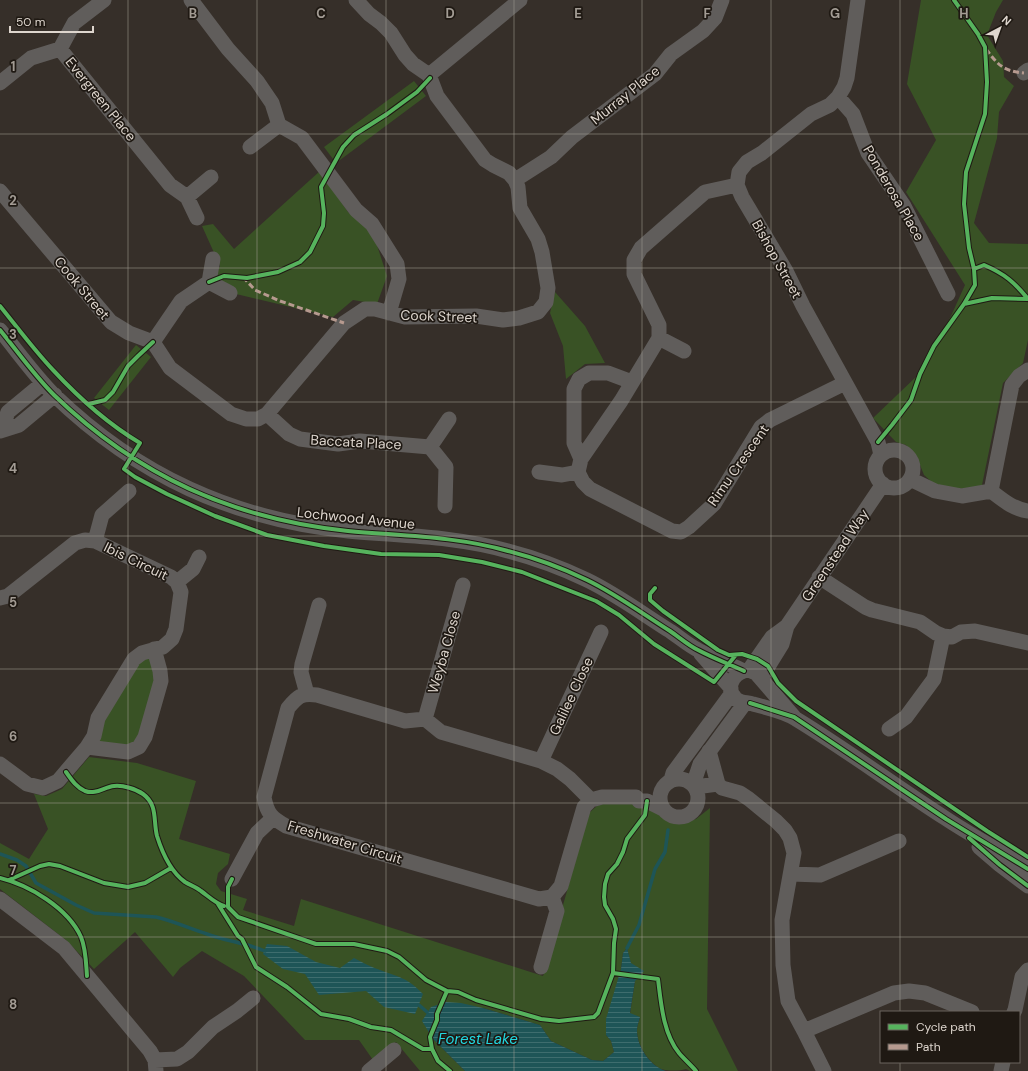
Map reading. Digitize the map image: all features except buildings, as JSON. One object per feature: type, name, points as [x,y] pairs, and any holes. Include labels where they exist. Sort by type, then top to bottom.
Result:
[{"type":"street","name":"Evergreen Place","points":[[104,0],[74,23],[60,49],[170,185],[188,197]]},
{"type":"street","points":[[191,0],[228,49],[257,81],[272,103],[279,125],[302,138],[356,210],[372,224],[397,264],[399,279],[389,313]]},
{"type":"street","points":[[356,0],[369,14],[391,33],[405,55],[413,64],[429,75],[437,96],[486,160],[509,173],[516,180]]},
{"type":"street","points":[[429,75],[520,0]]},
{"type":"street","name":"Murray Place","points":[[516,180],[551,157],[572,136],[655,74],[671,54],[703,31],[715,18],[722,0]]},
{"type":"street","points":[[539,472],[562,476],[579,466],[621,401],[658,338],[659,325],[634,274],[634,260],[641,248],[705,192],[737,185],[739,172],[747,162],[811,114],[830,105],[838,96],[844,88],[847,78],[858,0]]},
{"type":"street","points":[[0,82],[30,58],[60,49]]},
{"type":"street","name":"Ponderosa Place","points":[[838,96],[853,114],[868,153],[904,206],[948,294]]},
{"type":"street","points":[[250,147],[279,125]]},
{"type":"street","points":[[197,218],[188,197],[211,177]]},
{"type":"street","name":"Cook Street","points":[[267,414],[344,323],[364,309],[375,309],[405,317],[476,316],[503,320],[519,318],[538,312],[546,302],[548,288],[542,252],[538,239],[520,208],[516,180]]},
{"type":"street","name":"Bishop Street","points":[[737,185],[786,271],[803,306],[878,442],[881,455]]},
{"type":"street","name":"Cook Street","points":[[0,191],[111,322],[129,333],[153,342]]},
{"type":"street","points":[[213,259],[209,282],[181,301],[153,342],[170,368],[231,414],[246,419],[258,419],[267,414]]},
{"type":"street","points":[[209,282],[230,293]]},
{"type":"street","name":"Lochwood Avenue","points":[[0,330],[43,383],[89,426],[132,458],[175,483],[226,505],[268,517],[304,525],[348,531],[429,536],[468,542],[506,550],[549,564],[587,580],[622,600],[697,649],[755,676],[794,717],[946,819],[1028,869]]},
{"type":"street","points":[[658,338],[684,351]]},
{"type":"street","points":[[991,491],[1012,385],[1019,376],[1028,370]]},
{"type":"street","name":"Rimu Crescent","points":[[632,382],[608,373],[589,373],[579,378],[574,389],[574,443],[583,482],[590,489],[672,531],[681,532],[689,527],[714,504],[761,427],[770,420],[845,383]]},
{"type":"street","points":[[0,430],[8,412],[43,383]]},
{"type":"street","points":[[0,430],[19,425],[55,395]]},
{"type":"street","name":"Baccata Place","points":[[267,414],[289,434],[300,439],[338,444],[360,441],[430,447]]},
{"type":"street","points":[[445,506],[446,467],[430,447],[449,419]]},
{"type":"street","points":[[893,450],[906,454],[911,459],[913,466],[913,472],[910,479],[905,484],[898,487],[890,487],[883,484],[876,473],[877,460],[881,455],[887,451],[893,450]]},
{"type":"street","points":[[910,479],[935,491],[962,496],[991,491],[1008,504],[1028,511]]},
{"type":"street","name":"Greenstead Way","points":[[755,676],[772,637],[787,626],[883,484]]},
{"type":"street","name":"Ibis Circuit","points":[[95,541],[102,515],[129,491]]},
{"type":"street","name":"Ibis Circuit","points":[[0,598],[8,596],[75,543],[85,540],[95,541],[170,577],[176,582],[181,592],[176,629],[172,639],[163,647],[142,653],[134,660],[98,718],[94,736],[87,747],[58,781],[43,788],[27,784],[0,764]]},
{"type":"street","name":"Ibis Circuit","points":[[176,582],[193,569],[199,557]]},
{"type":"street","points":[[819,577],[865,607],[920,622],[943,636],[952,636],[960,632],[975,631],[1028,643]]},
{"type":"street","name":"Weyba Close","points":[[425,719],[463,585]]},
{"type":"street","points":[[319,605],[302,664],[301,672],[307,694],[317,695],[405,721],[425,719],[441,732],[541,761],[557,769],[570,779],[591,800]]},
{"type":"street","name":"Galilee Close","points":[[541,761],[601,632]]},
{"type":"street","points":[[889,729],[906,717],[934,679],[943,636]]},
{"type":"street","points":[[87,747],[128,752],[138,747],[145,738],[161,681],[154,649]]},
{"type":"street","name":"Lochwood Avenue","points":[[697,649],[740,701],[794,717]]},
{"type":"street","points":[[540,967],[557,911],[552,897],[561,886],[584,806],[591,800],[602,797],[636,798],[638,800],[647,801],[663,809],[671,816],[682,817],[692,812],[697,803],[698,795],[694,786],[700,764],[748,703],[761,696],[764,690],[755,676],[739,673],[734,676],[732,690],[667,783],[659,798],[663,809]]},
{"type":"street","name":"Freshwater Circuit","points":[[307,694],[296,699],[288,708],[264,797],[266,808],[273,818],[286,826],[539,899],[552,897]]},
{"type":"street","points":[[697,803],[705,797],[720,792],[720,786],[709,751]]},
{"type":"street","points":[[636,798],[639,794],[667,783],[683,779],[694,786],[720,786],[740,793],[749,799],[785,830],[790,838],[794,853],[782,920],[783,965],[788,1001],[824,1071]]},
{"type":"street","points":[[232,879],[257,833],[273,818]]},
{"type":"street","name":"Lochwood Avenue","points":[[946,819],[1000,865],[1028,886]]},
{"type":"street","points":[[791,874],[820,876],[899,841]]},
{"type":"street","points":[[0,899],[64,948],[150,1051],[156,1066],[177,1059],[188,1052],[213,1027],[237,1011],[252,998]]},
{"type":"street","points":[[1014,1011],[1022,977],[1028,970]]},
{"type":"street","points":[[804,1031],[894,993],[908,991],[925,993],[970,1011]]},
{"type":"street","points":[[368,1071],[394,1050]]},
{"type":"green space","points":[[921,0],[1003,0],[996,12],[987,35],[1003,61],[1004,77],[1014,86],[999,112],[997,138],[974,223],[989,243],[1028,244],[1028,340],[1023,363],[1003,383],[982,485],[971,489],[955,490],[935,485],[924,475],[920,465],[906,445],[896,442],[873,418],[918,375],[951,316],[965,285],[906,192],[936,140],[907,84]]},
{"type":"green space","points":[[414,81],[426,96],[336,163],[324,147]]},
{"type":"green space","points":[[320,171],[348,212],[366,227],[376,242],[387,276],[377,304],[353,300],[333,317],[236,294],[222,284],[216,275],[220,266],[202,226],[213,224],[234,249]]},
{"type":"green space","points":[[555,292],[585,326],[605,363],[585,364],[566,379],[563,346],[550,313]]},
{"type":"green space","points":[[136,345],[151,357],[109,410],[94,398]]},
{"type":"green space","points":[[154,649],[160,671],[139,747],[87,747],[134,659]]},
{"type":"green space","points":[[89,757],[137,763],[196,781],[179,839],[230,854],[228,864],[218,873],[216,884],[221,891],[247,899],[243,910],[294,926],[301,899],[543,976],[589,813],[598,805],[607,803],[643,804],[657,810],[669,819],[685,823],[696,819],[710,808],[707,1009],[738,1071],[690,1071],[686,1069],[667,1070],[656,1066],[648,1058],[641,1047],[637,1036],[640,1018],[630,1014],[635,981],[627,948],[623,953],[621,969],[606,1035],[611,1041],[614,1052],[603,1061],[592,1060],[551,1041],[540,1025],[483,1008],[433,1039],[465,1071],[420,1071],[396,1042],[373,1060],[359,1040],[305,1040],[244,976],[202,951],[180,968],[173,977],[135,932],[94,969],[66,940],[0,889],[0,843],[29,859],[48,829],[34,794],[46,796],[62,789]]},
{"type":"water","points":[[267,944],[287,946],[316,962],[340,968],[354,958],[413,984],[423,994],[415,1014],[384,1007],[366,991],[319,995],[305,974],[283,969],[263,954]]},
{"type":"water","name":"Forest Lake","points":[[627,948],[631,963],[644,971],[635,981],[630,1013],[640,1017],[637,1030],[639,1043],[650,1060],[655,1065],[666,1071],[465,1071],[433,1039],[422,1021],[431,1007],[446,1002],[461,1003],[540,1025],[551,1041],[592,1060],[603,1061],[614,1052],[611,1041],[606,1035],[606,1019],[621,969],[623,953]]},
{"type":"waterway","points":[[627,948],[639,925],[655,869],[665,852],[668,830]]},
{"type":"waterway","points":[[0,854],[17,860],[26,866],[36,883],[94,913],[156,917],[265,951]]},
{"type":"waterway","points":[[419,1005],[427,1012]]},
{"type":"marked path","points":[[986,49],[994,59],[1006,69],[1024,73]]},
{"type":"marked path","points":[[243,277],[255,290],[280,301],[344,323]]},
{"type":"cycle path","points":[[878,442],[911,400],[920,374],[934,346],[964,304],[975,285],[964,204],[966,172],[985,114],[987,82],[985,47],[978,34],[954,0]]},
{"type":"cycle path","points":[[209,282],[224,276],[247,278],[278,272],[300,262],[310,252],[323,226],[324,213],[321,187],[343,147],[354,135],[387,114],[417,92],[430,78]]},
{"type":"cycle path","points":[[974,269],[984,265],[998,272],[1013,283],[1028,299]]},
{"type":"cycle path","points":[[964,304],[992,298],[1028,299]]},
{"type":"cycle path","points":[[0,306],[39,355],[73,390],[105,419],[140,443],[124,469],[135,477],[167,494],[215,516],[267,535],[324,546],[381,554],[439,555],[482,562],[522,572],[596,601],[619,615],[654,644],[714,682],[735,656]]},
{"type":"cycle path","points":[[0,330],[54,395],[86,424],[119,449],[189,489],[227,504],[265,516],[306,525],[348,531],[428,537],[468,542],[508,551],[538,560],[568,571],[608,591],[694,648],[744,671]]},
{"type":"cycle path","points":[[89,404],[105,400],[113,392],[128,366],[153,342]]},
{"type":"cycle path","points":[[655,588],[650,594],[650,600],[663,611],[718,650],[729,655],[742,654],[757,659],[768,666],[778,683],[796,701],[987,831],[1028,857]]},
{"type":"cycle path","points":[[750,703],[794,717],[946,819],[1028,869]]},
{"type":"cycle path","points":[[66,772],[76,785],[85,791],[93,792],[110,787],[121,786],[137,790],[148,798],[153,808],[157,836],[164,855],[175,873],[185,882],[224,906]]},
{"type":"cycle path","points":[[613,973],[616,929],[613,919],[605,905],[605,884],[608,874],[617,864],[623,852],[627,839],[645,815],[647,801]]},
{"type":"cycle path","points":[[969,838],[1000,865],[1028,886]]},
{"type":"cycle path","points":[[9,880],[40,866],[49,864],[60,866],[104,883],[128,887],[145,883],[171,868]]},
{"type":"cycle path","points":[[0,878],[23,886],[46,899],[57,907],[75,926],[84,946],[87,976]]},
{"type":"cycle path","points":[[232,879],[228,887],[228,907],[238,917],[316,944],[354,944],[387,951],[399,957],[426,980],[447,991],[458,992],[476,1000],[541,1019],[559,1021],[594,1017],[598,1013],[613,973],[658,979],[660,998],[669,1036],[679,1053],[696,1071]]},
{"type":"cycle path","points":[[218,904],[238,936],[242,939],[256,967],[287,987],[321,1014],[349,1019],[371,1027],[391,1030],[423,1049],[432,1049]]},
{"type":"cycle path","points":[[447,991],[437,1014],[437,1020],[430,1037],[432,1049],[438,1061],[450,1071]]}]
